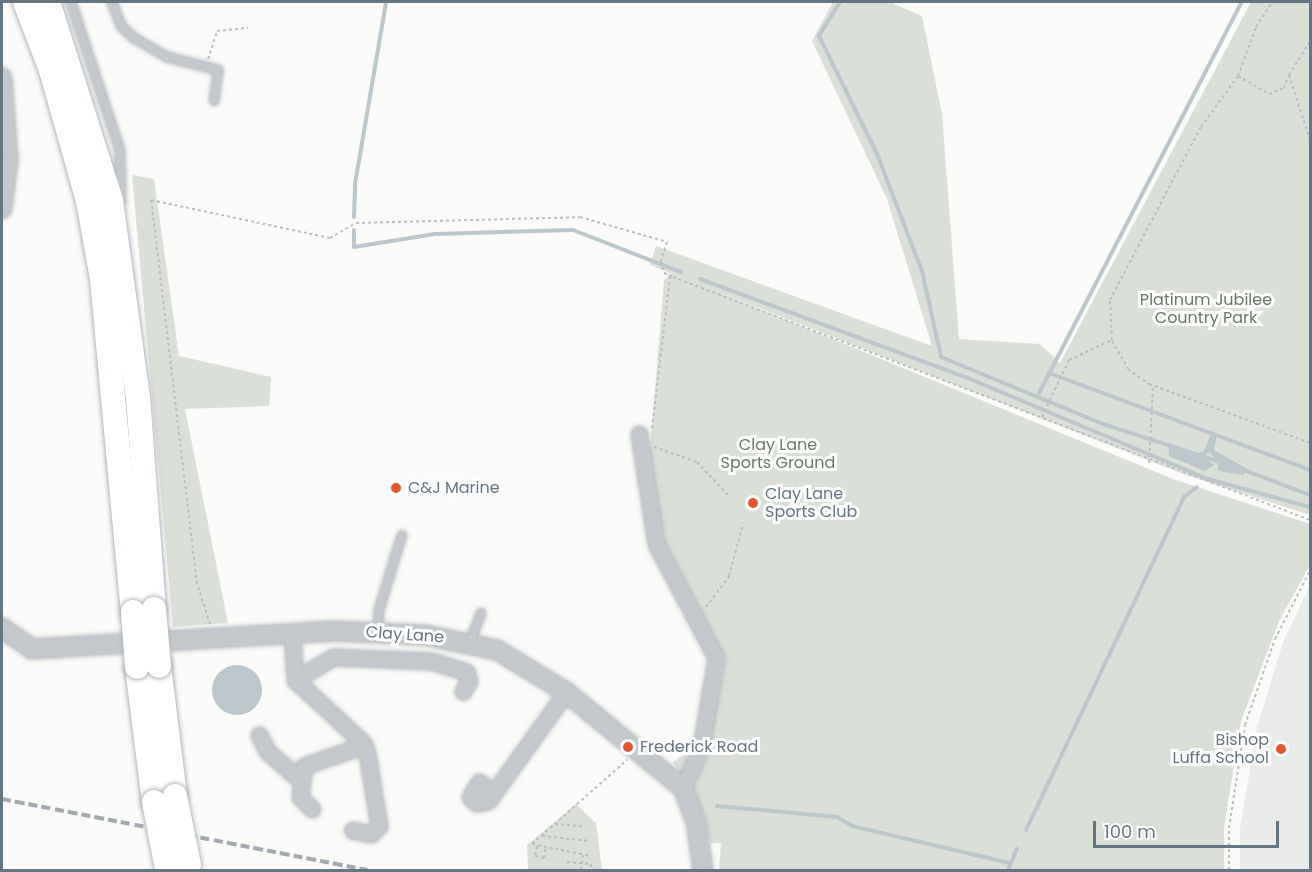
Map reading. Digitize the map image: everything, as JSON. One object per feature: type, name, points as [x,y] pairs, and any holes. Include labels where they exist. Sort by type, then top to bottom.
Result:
[{"type":"highway","points":[[25,2],[85,190],[102,279],[144,610]]},
{"type":"highway","points":[[48,2],[108,190],[120,262],[138,397],[144,610],[148,666],[165,799],[179,869]]},
{"type":"street","points":[[2,78],[8,151],[2,209]]},
{"type":"street","points":[[647,435],[656,544],[716,658],[701,747],[682,788]]},
{"type":"street","name":"Clay Lane","points":[[2,628],[32,650],[213,635],[292,632],[378,633],[470,642],[497,650],[566,692],[645,754],[682,788],[696,822],[703,870]]},
{"type":"street","points":[[292,632],[296,680],[364,745],[379,826],[371,834],[352,830]]},
{"type":"street","points":[[296,680],[333,657],[430,661],[466,672],[469,681],[463,692]]},
{"type":"street","points":[[491,790],[566,692]]},
{"type":"street","points":[[259,735],[267,751],[299,778]]},
{"type":"street","points":[[312,809],[300,797],[299,778],[312,759],[364,745]]},
{"type":"lane","points":[[71,2],[120,150],[120,262]]},
{"type":"lane","points":[[112,2],[121,26],[134,38],[167,57],[218,70],[214,101]]},
{"type":"lane","points":[[378,633],[379,610],[402,535]]},
{"type":"lane","points":[[470,642],[481,613]]},
{"type":"path","points":[[1272,2],[1256,27],[1238,76],[1201,127],[1110,300],[1112,340],[1128,369],[1153,386],[1311,443]]},
{"type":"path","points":[[206,67],[217,31],[248,28]]},
{"type":"path","points":[[1238,76],[1269,94],[1284,88],[1289,75],[1311,41]]},
{"type":"path","points":[[1289,75],[1311,140]]},
{"type":"path","points":[[213,635],[197,584],[151,200],[330,238],[356,223],[580,217],[667,242],[661,261],[664,273],[670,276],[1042,415],[1149,463],[1311,520]]},
{"type":"path","points":[[650,447],[647,435],[670,276]]},
{"type":"path","points":[[1042,415],[1069,360],[1112,340]]},
{"type":"path","points":[[1149,463],[1153,386]]},
{"type":"path","points":[[694,616],[729,576],[743,524]]},
{"type":"path","points":[[1229,870],[1229,828],[1245,725],[1275,639],[1311,571]]},
{"type":"path","points":[[591,856],[532,844],[632,755],[645,754]]},
{"type":"path","points":[[555,824],[582,826]]},
{"type":"path","points":[[542,836],[590,841]]},
{"type":"path","points":[[537,845],[535,856],[544,858],[546,847]]},
{"type":"path","points":[[581,870],[583,854]]},
{"type":"path","points":[[567,862],[591,864],[590,870]]},
{"type":"shaded area","points":[[1211,434],[1217,435],[1214,450],[1247,469],[1243,475],[1218,471],[1218,461],[1209,452],[1204,456],[1214,465],[1205,471],[1169,456],[1168,442],[1195,455],[1204,451]]},
{"type":"shaded area","name":"Bishop Luffa School","points":[[1310,586],[1310,870],[1240,870],[1240,829],[1257,728],[1283,642]]},
{"type":"shaded area","points":[[237,665],[255,672],[262,690],[255,708],[237,715],[219,708],[212,690],[219,672]]},
{"type":"green space","points":[[833,2],[890,2],[922,16],[942,114],[959,339],[1040,344],[1060,363],[1251,2],[1310,2],[1310,515],[1186,475],[708,288],[1173,479],[1310,524],[1310,565],[1279,621],[1241,721],[1224,828],[1224,870],[719,870],[721,843],[710,843],[704,815],[673,762],[685,754],[698,767],[707,752],[725,658],[660,538],[649,461],[664,281],[670,273],[650,265],[656,246],[932,346],[887,199],[812,41]]},
{"type":"green space","points":[[132,175],[154,179],[179,356],[271,377],[269,406],[185,409],[228,623],[173,627]]},
{"type":"green space","points":[[576,804],[596,823],[602,870],[528,870],[527,845]]},
{"type":"waterway","points":[[354,217],[355,184],[386,2]]},
{"type":"waterway","points":[[840,2],[819,36],[877,154],[922,271],[941,357],[1103,424],[1223,463]]},
{"type":"waterway","points":[[1039,393],[1242,2]]},
{"type":"waterway","points":[[354,230],[354,247],[435,234],[573,230],[681,272]]},
{"type":"waterway","points":[[700,279],[970,379],[1208,479],[1310,507]]},
{"type":"waterway","points":[[1049,373],[1310,470]]},
{"type":"waterway","points":[[1241,469],[1310,495]]},
{"type":"waterway","points":[[1026,830],[1184,497],[1197,487]]},
{"type":"waterway","points":[[717,806],[837,817],[852,826],[1010,863]]},
{"type":"waterway","points":[[1008,870],[1017,849]]},
{"type":"railway","points":[[2,799],[367,870]]},
{"type":"place","name":"C&J Marine","points":[[396,488]]},
{"type":"place","name":"Clay Lane Sports Club","points":[[753,503]]},
{"type":"place","name":"Frederick Road","points":[[628,747]]},
{"type":"place","name":"Bishop Luffa School","points":[[1281,749]]},
{"type":"park label","name":"Platinum Jubilee Country Park","points":[[1206,309]]},
{"type":"park label","name":"Clay Lane Sports Ground","points":[[778,454]]}]
